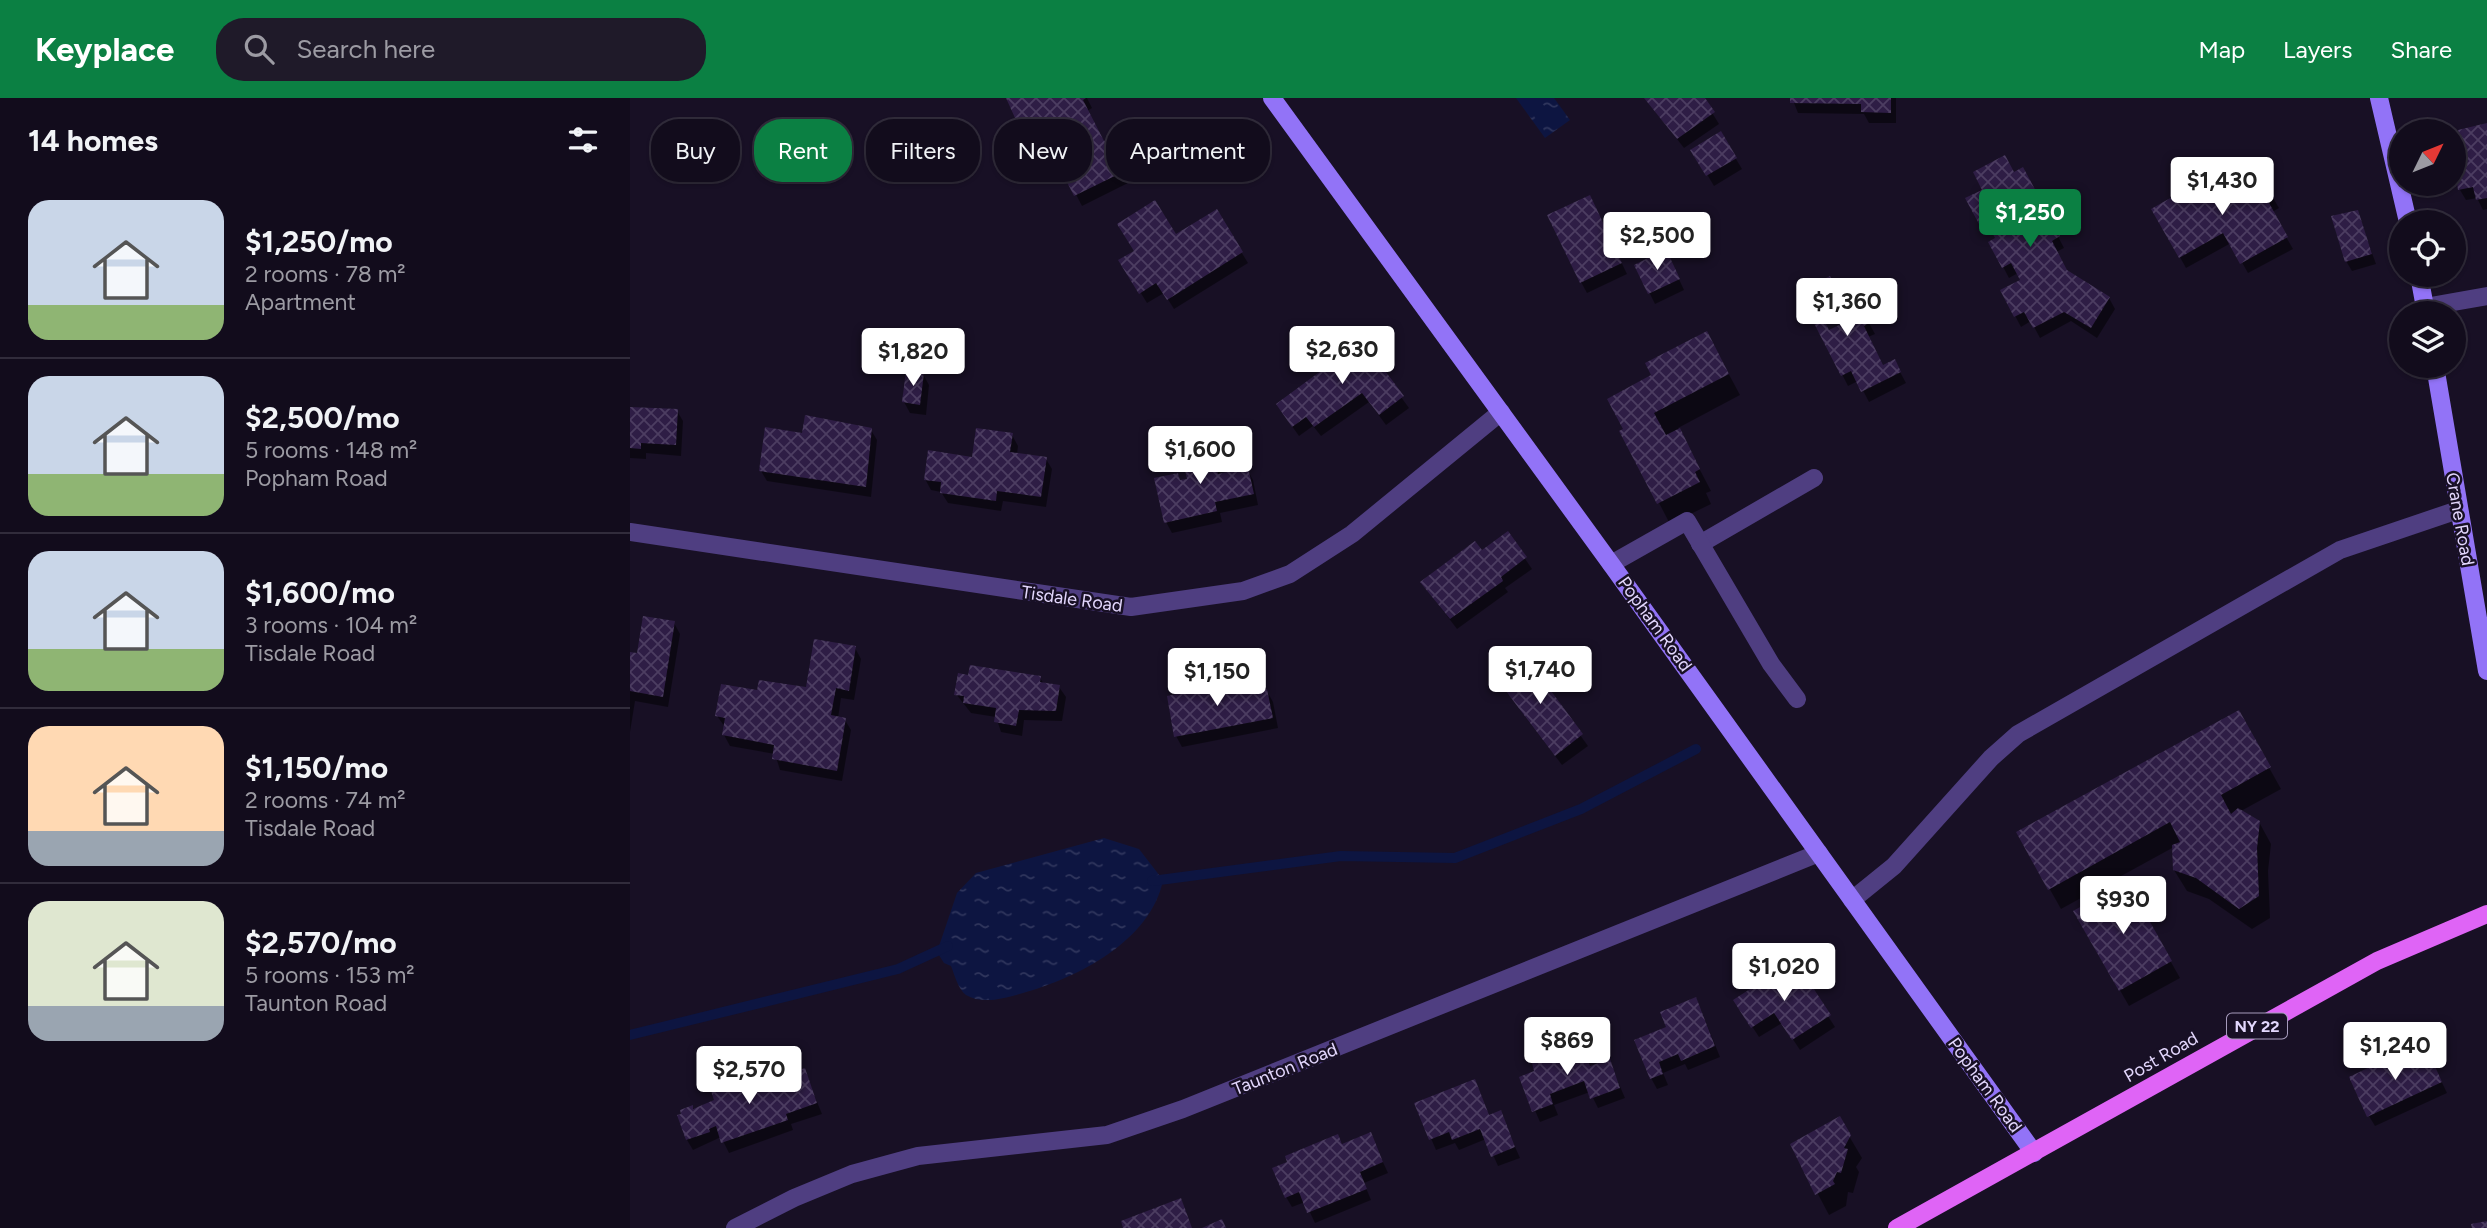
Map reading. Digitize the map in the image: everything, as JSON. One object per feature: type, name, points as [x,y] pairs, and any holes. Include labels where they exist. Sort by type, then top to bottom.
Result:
[{"type":"main road","name":"Popham Road","points":[[1272,98],[2034,1153]]},
{"type":"main road","points":[[2379,98],[2405,210]]},
{"type":"main road","name":"Crane Road","points":[[2436,378],[2487,671]]},
{"type":"main road","name":"Post Road","points":[[1897,1228],[2377,961],[2487,914]]},
{"type":"street","points":[[2465,301],[2487,296]]},
{"type":"street","name":"Tisdale Road","points":[[630,532],[1131,607],[1176,603],[1243,590],[1290,574],[1352,534],[1501,412]]},
{"type":"street","points":[[1700,544],[1814,478]]},
{"type":"street","points":[[1852,900],[1894,866],[1992,758],[2018,734],[2340,550],[2458,510]]},
{"type":"street","points":[[1611,564],[1686,521],[1771,664],[1797,699]]},
{"type":"street","name":"Taunton Road","points":[[735,1228],[794,1198],[852,1174],[918,1156],[1107,1135],[1183,1109],[1819,853]]},
{"type":"water","points":[[1516,98],[1554,98],[1570,120],[1545,138]]},
{"type":"water","points":[[1104,838],[1139,849],[1163,880],[1156,902],[1144,921],[1128,939],[1109,954],[1066,978],[1002,998],[979,1000],[966,995],[951,966],[944,963],[937,952],[957,893],[976,873]]},
{"type":"building","points":[[1006,98],[1086,98],[1083,100],[1104,141],[1106,140],[1106,180],[1074,196],[1067,182],[1092,182],[1092,119],[1016,119]]},
{"type":"building","points":[[1644,98],[1705,98],[1715,112],[1677,139]]},
{"type":"building","points":[[1790,98],[1891,98],[1891,113],[1861,112],[1861,104],[1790,103]]},
{"type":"building","points":[[2487,123],[2487,198],[2476,200],[2473,187],[2466,188],[2466,128]]},
{"type":"building","points":[[1721,131],[1737,158],[1706,176],[1690,150]]},
{"type":"building","points":[[2005,155],[2014,172],[2023,167],[2060,236],[2052,241],[2067,270],[2110,297],[2091,328],[2064,312],[2033,328],[2024,312],[2014,317],[2000,290],[2020,280],[2011,263],[2002,268],[1988,242],[1995,238],[1986,221],[1979,224],[1965,198],[1982,190],[1973,172]]},
{"type":"building","points":[[2236,168],[2248,188],[2264,179],[2274,197],[2268,201],[2288,237],[2240,264],[2223,233],[2179,258],[2151,209],[2204,179],[2207,185]]},
{"type":"building","points":[[1590,195],[1622,263],[1580,283],[1547,215]]},
{"type":"building","points":[[1155,200],[1176,234],[1217,209],[1243,252],[1167,300],[1156,283],[1139,294],[1118,260],[1134,251],[1117,224]]},
{"type":"building","points":[[2358,210],[2372,254],[2345,262],[2331,216]]},
{"type":"building","points":[[1666,249],[1680,279],[1648,294],[1634,265]]},
{"type":"building","points":[[1830,276],[1843,301],[1820,312],[1829,330],[1865,312],[1871,322],[1864,326],[1883,365],[1895,359],[1901,372],[1861,392],[1851,371],[1841,376],[1798,292]]},
{"type":"building","points":[[1707,331],[1729,374],[1654,413],[1666,435],[1680,428],[1700,469],[1695,472],[1700,482],[1657,504],[1619,431],[1623,429],[1607,399],[1651,375],[1645,363]]},
{"type":"building","points":[[1358,335],[1404,396],[1379,415],[1362,393],[1314,427],[1306,417],[1292,427],[1276,404],[1333,362],[1329,357]]},
{"type":"building","points":[[906,371],[924,373],[920,405],[902,402]]},
{"type":"building","points":[[630,407],[678,409],[676,445],[641,443],[641,449],[630,448]]},
{"type":"building","points":[[805,415],[872,428],[866,487],[759,471],[765,427],[802,433]]},
{"type":"building","points":[[976,428],[1013,433],[1010,452],[1047,457],[1041,497],[997,491],[996,501],[940,493],[941,482],[924,480],[928,450],[972,457]]},
{"type":"building","points":[[1211,443],[1218,474],[1248,467],[1254,494],[1215,502],[1217,511],[1164,523],[1154,478],[1178,473],[1180,480],[1187,479],[1180,450]]},
{"type":"building","points":[[1508,531],[1527,557],[1501,577],[1503,581],[1450,619],[1420,582],[1475,541],[1482,550]]},
{"type":"building","points":[[643,616],[675,621],[663,697],[630,691],[630,652],[637,653]]},
{"type":"building","points":[[814,639],[856,646],[849,691],[836,688],[831,715],[846,718],[837,771],[772,759],[774,745],[722,735],[725,718],[715,716],[721,684],[757,690],[759,680],[806,687]]},
{"type":"building","points":[[1525,656],[1583,734],[1555,756],[1496,678]]},
{"type":"building","points":[[970,665],[1041,676],[1040,682],[1060,685],[1056,711],[1019,710],[1016,726],[994,722],[996,708],[963,703],[964,696],[954,695],[958,673],[968,675]]},
{"type":"building","points":[[1237,675],[1241,694],[1267,689],[1273,718],[1174,737],[1167,696],[1213,687],[1212,680]]},
{"type":"building","points":[[2239,710],[2271,767],[2221,795],[2231,814],[2238,808],[2260,821],[2257,848],[2259,896],[2239,909],[2196,878],[2173,870],[2172,845],[2180,842],[2170,822],[2048,890],[2016,832]]},
{"type":"building","points":[[2127,881],[2172,961],[2119,991],[2073,911]]},
{"type":"building","points":[[1798,965],[1831,1015],[1792,1040],[1774,1013],[1751,1028],[1733,1000],[1770,976],[1774,981]]},
{"type":"building","points":[[1696,997],[1715,1046],[1681,1061],[1678,1054],[1659,1062],[1663,1074],[1650,1079],[1634,1040],[1666,1027],[1660,1012]]},
{"type":"building","points":[[1582,1044],[1590,1066],[1610,1059],[1620,1088],[1590,1099],[1584,1081],[1550,1094],[1553,1104],[1532,1112],[1519,1077],[1534,1071],[1532,1063]]},
{"type":"building","points":[[2420,1047],[2424,1055],[2429,1053],[2442,1082],[2367,1117],[2349,1077],[2380,1062],[2382,1066],[2390,1063],[2392,1068],[2410,1060],[2407,1053]]},
{"type":"building","points":[[805,1068],[817,1103],[786,1114],[788,1120],[721,1143],[716,1126],[709,1129],[710,1132],[686,1140],[677,1115],[681,1114],[680,1110],[693,1105],[693,1109],[714,1100],[710,1088],[741,1078],[744,1089],[750,1087],[746,1077],[762,1071],[766,1081]]},
{"type":"building","points":[[1475,1079],[1489,1115],[1501,1110],[1515,1147],[1491,1157],[1480,1129],[1452,1140],[1449,1132],[1429,1140],[1414,1103]]},
{"type":"building","points":[[1840,1116],[1851,1135],[1844,1148],[1848,1149],[1841,1173],[1837,1172],[1833,1181],[1835,1184],[1815,1195],[1790,1144]]},
{"type":"building","points":[[1371,1132],[1383,1162],[1360,1172],[1367,1189],[1307,1213],[1299,1192],[1285,1198],[1272,1168],[1287,1162],[1285,1156],[1338,1134],[1342,1144]]},
{"type":"building","points":[[1181,1198],[1192,1228],[1123,1228],[1121,1221]]},
{"type":"building","points":[[1222,1219],[1226,1228],[1202,1228]]},
{"type":"building","points":[[2487,1221],[2487,1228],[2472,1228],[2471,1224]]},
{"type":"waterway","points":[[1152,881],[1341,856],[1455,858],[1581,809],[1696,749]]},
{"type":"waterway","points":[[630,1035],[898,969],[948,946]]}]
